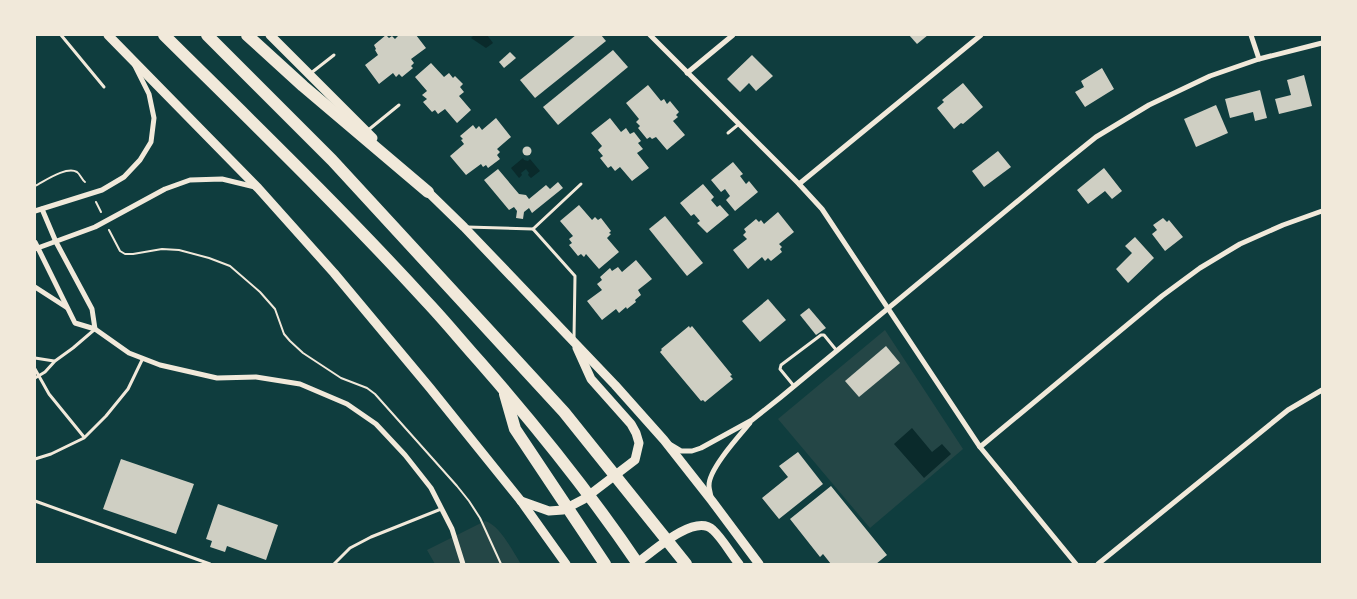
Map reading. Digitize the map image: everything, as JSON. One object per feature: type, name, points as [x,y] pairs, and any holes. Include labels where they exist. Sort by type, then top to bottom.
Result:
[{"type":"highway","points":[[164,35],[325,195],[414,288],[504,389],[574,473],[614,528],[637,564]]},
{"type":"highway","points":[[207,35],[332,160],[564,412],[686,564]]},
{"type":"highway","points":[[247,35],[303,86],[428,192]]},
{"type":"highway","points":[[504,389],[515,430],[605,564]]},
{"type":"main road","points":[[108,35],[258,188],[334,273],[521,501],[566,564]]},
{"type":"main road","points":[[270,35],[464,227],[615,385],[664,440],[759,564]]},
{"type":"main road","points":[[521,501],[549,511],[563,510],[584,499],[635,460],[639,443],[636,433],[631,424],[591,379],[574,341]]},
{"type":"main road","points":[[637,564],[677,534],[692,526],[700,525],[712,528],[739,564]]},
{"type":"street","points":[[650,35],[822,209],[980,447],[1076,564]]},
{"type":"street","points":[[687,73],[733,35]]},
{"type":"street","points":[[799,184],[982,35]]},
{"type":"street","points":[[1251,35],[1259,60]]},
{"type":"street","points":[[664,440],[680,451],[692,451],[752,420],[1052,172],[1096,137],[1149,104],[1210,76],[1259,60],[1322,44]]},
{"type":"street","points":[[35,211],[102,190],[124,177],[140,160],[151,142],[154,118],[149,94],[130,57]]},
{"type":"street","points":[[36,249],[95,227],[165,189],[190,180],[222,179],[258,188]]},
{"type":"street","points":[[42,209],[56,242],[92,309],[95,329]]},
{"type":"street","points":[[980,447],[1162,296],[1200,268],[1240,244],[1283,225],[1322,212]]},
{"type":"street","points":[[35,242],[36,249],[75,323],[95,329],[129,353],[160,365],[217,378],[256,377],[300,384],[347,404],[376,424],[405,455],[430,488],[452,529],[463,564]]},
{"type":"street","points":[[35,287],[67,308]]},
{"type":"street","points":[[1098,564],[1288,410],[1322,390]]},
{"type":"street","points":[[712,501],[709,486],[711,475],[716,465],[752,420]]},
{"type":"lane","points":[[61,35],[104,87]]},
{"type":"lane","points":[[309,75],[334,55]]},
{"type":"lane","points":[[366,132],[399,105]]},
{"type":"lane","points":[[728,133],[739,124]]},
{"type":"lane","points":[[464,227],[533,229],[581,184]]},
{"type":"lane","points":[[533,229],[575,276],[574,341]]},
{"type":"lane","points":[[37,377],[46,372],[55,361],[95,329]]},
{"type":"lane","points":[[794,386],[780,369],[781,365],[822,335],[837,351]]},
{"type":"lane","points":[[35,358],[55,361]]},
{"type":"lane","points":[[35,459],[58,451],[84,438],[106,416],[128,389],[143,358]]},
{"type":"lane","points":[[35,369],[37,377],[49,394],[84,438]]},
{"type":"lane","points":[[35,501],[210,564]]},
{"type":"lane","points":[[334,564],[350,548],[370,537],[442,509]]},
{"type":"path","points":[[35,186],[68,170],[77,172],[84,182]]},
{"type":"path","points":[[96,202],[101,212]]},
{"type":"path","points":[[109,230],[120,251],[125,254],[162,249],[179,250],[230,266],[260,292],[274,309],[284,334],[303,353],[341,378],[367,388],[375,394],[457,486],[480,518],[501,564]]},
{"type":"shaded area","points":[[474,35],[487,35],[493,43],[486,48],[471,38]]},
{"type":"shaded area","points":[[523,158],[528,161],[530,159],[540,171],[531,178],[526,169],[519,178],[511,168]]},
{"type":"shaded area","points":[[885,330],[963,449],[870,528],[778,419]]},
{"type":"shaded area","points":[[912,428],[932,452],[942,444],[951,454],[924,478],[894,444]]},
{"type":"shaded area","points":[[485,521],[501,533],[521,564],[435,564],[427,550]]},
{"type":"building","points":[[386,35],[389,38],[392,36],[395,39],[399,35],[416,35],[426,48],[411,59],[414,63],[411,66],[413,68],[402,77],[399,74],[396,77],[393,73],[379,84],[365,65],[378,55],[374,45]]},
{"type":"building","points":[[576,35],[601,35],[606,41],[535,98],[520,80]]},
{"type":"building","points":[[909,35],[928,35],[917,44]]},
{"type":"building","points":[[613,50],[628,67],[558,125],[543,107]]},
{"type":"building","points":[[510,52],[516,58],[504,68],[499,62]]},
{"type":"building","points":[[752,55],[773,76],[756,91],[749,83],[740,92],[727,79]]},
{"type":"building","points":[[431,63],[444,77],[449,73],[463,84],[460,87],[464,92],[459,96],[471,110],[457,123],[445,109],[438,114],[435,110],[432,112],[423,102],[427,99],[422,95],[427,91],[415,77]]},
{"type":"building","points":[[1102,68],[1114,89],[1085,107],[1075,92],[1084,87],[1081,81]]},
{"type":"building","points":[[1304,75],[1312,106],[1279,114],[1275,99],[1291,95],[1287,80]]},
{"type":"building","points":[[963,83],[983,107],[954,129],[937,108],[944,102],[942,100]]},
{"type":"building","points":[[648,85],[661,101],[664,99],[667,104],[670,101],[679,112],[676,115],[678,117],[673,121],[685,135],[667,150],[656,137],[647,139],[638,128],[640,126],[636,122],[639,119],[626,103]]},
{"type":"building","points":[[1260,90],[1267,118],[1255,121],[1253,112],[1230,118],[1225,99]]},
{"type":"building","points":[[1216,105],[1228,133],[1196,147],[1184,119]]},
{"type":"building","points":[[496,118],[511,137],[497,149],[500,152],[497,155],[500,159],[488,168],[486,165],[483,167],[481,164],[466,175],[450,156],[464,144],[460,136],[473,125],[476,129],[479,126],[482,130]]},
{"type":"building","points":[[610,118],[621,132],[626,128],[630,134],[634,132],[641,141],[638,143],[643,149],[637,153],[649,168],[632,181],[620,167],[615,171],[611,166],[608,168],[600,158],[603,156],[598,150],[602,146],[591,133]]},
{"type":"building","points":[[527,146],[532,151],[527,156],[522,151]]},
{"type":"building","points":[[998,151],[1011,167],[984,187],[972,171]]},
{"type":"building","points":[[733,162],[743,174],[740,176],[746,184],[749,181],[758,192],[735,211],[726,200],[730,196],[725,189],[721,192],[711,180]]},
{"type":"building","points":[[1104,168],[1122,191],[1112,199],[1105,191],[1088,204],[1077,190]]},
{"type":"building","points":[[498,169],[519,194],[526,195],[529,199],[546,185],[550,189],[558,182],[563,188],[532,213],[529,208],[524,212],[523,219],[516,218],[517,211],[514,207],[509,210],[484,180]]},
{"type":"building","points":[[703,184],[714,197],[711,200],[717,207],[720,205],[729,215],[707,233],[697,223],[700,221],[694,214],[691,216],[680,203]]},
{"type":"building","points":[[579,205],[592,220],[595,217],[598,220],[601,218],[611,231],[607,238],[619,252],[599,269],[586,254],[584,257],[581,254],[578,256],[569,245],[572,243],[569,239],[573,236],[560,221]]},
{"type":"building","points":[[778,212],[794,232],[779,244],[782,247],[780,249],[782,252],[771,261],[768,258],[765,261],[762,257],[748,269],[733,250],[747,239],[743,235],[746,232],[744,229],[756,219],[759,222],[761,220],[764,224]]},
{"type":"building","points":[[665,216],[703,263],[687,276],[649,229]]},
{"type":"building","points":[[1163,218],[1167,222],[1169,220],[1183,237],[1165,251],[1152,234],[1157,230],[1153,225]]},
{"type":"building","points":[[1135,237],[1154,258],[1128,283],[1116,269],[1132,253],[1125,246]]},
{"type":"building","points":[[636,260],[652,279],[638,290],[641,295],[635,300],[636,302],[619,313],[616,309],[602,320],[587,301],[602,290],[597,284],[602,280],[600,277],[610,268],[612,271],[618,267],[622,272]]},
{"type":"building","points":[[768,299],[786,320],[760,342],[742,321]]},
{"type":"building","points":[[809,308],[826,328],[816,335],[800,315]]},
{"type":"building","points":[[689,326],[690,328],[692,326],[732,375],[730,376],[733,379],[705,402],[701,401],[660,352],[661,349]]},
{"type":"building","points":[[886,346],[900,363],[859,397],[845,381]]},
{"type":"building","points":[[798,452],[823,484],[779,519],[762,498],[788,477],[779,466]]},
{"type":"building","points":[[121,459],[194,484],[176,534],[103,509]]},
{"type":"building","points":[[831,486],[887,555],[876,564],[831,564],[823,554],[820,557],[790,519]]},
{"type":"building","points":[[218,504],[278,525],[266,560],[227,546],[225,552],[210,547],[212,541],[206,539]]}]
